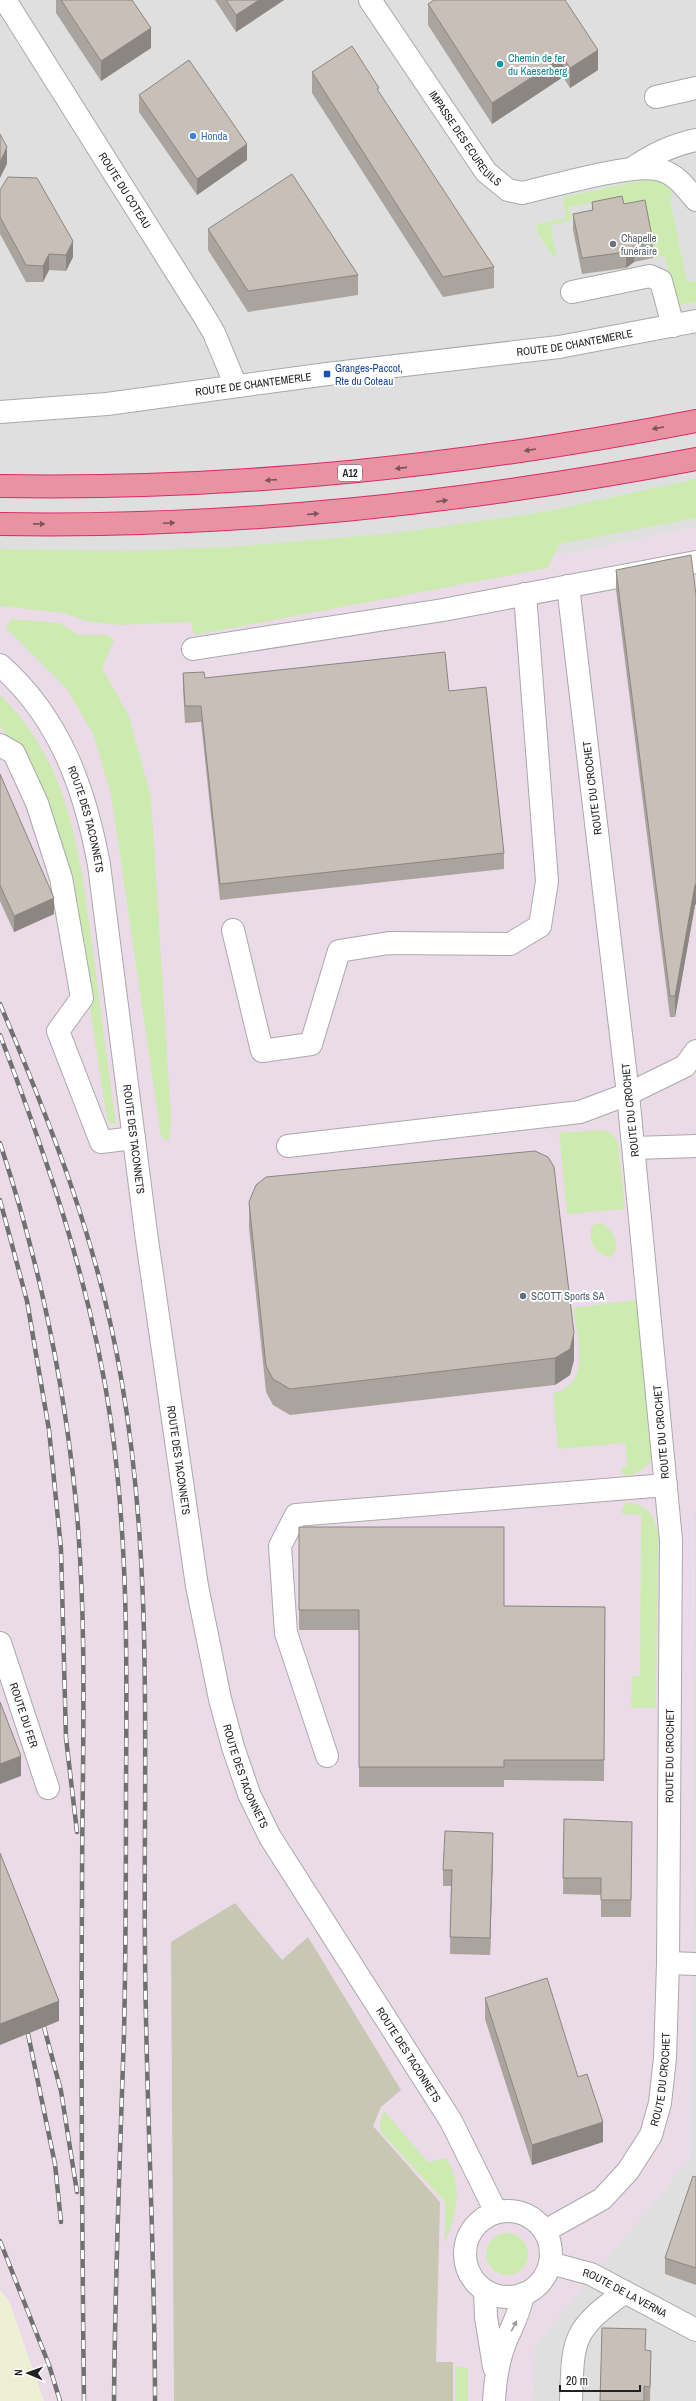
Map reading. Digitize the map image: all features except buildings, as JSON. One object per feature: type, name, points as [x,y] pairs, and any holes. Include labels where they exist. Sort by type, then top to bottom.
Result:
[{"type":"highway","name":"A12","points":[[0,486],[136,487],[280,480],[351,473],[532,450],[696,421]]},
{"type":"highway","points":[[0,524],[180,523],[348,511],[501,493],[696,458]]},
{"type":"street","name":"ROUTE DU COTEAU","points":[[5,0],[204,316],[217,339],[236,386]]},
{"type":"street","name":"IMPASSE DES ECUREUILS","points":[[370,0],[486,172],[508,190],[522,193],[630,170]]},
{"type":"street","points":[[656,97],[696,88]]},
{"type":"street","points":[[630,170],[656,152],[680,143],[696,140]]},
{"type":"street","points":[[630,170],[656,169],[664,171],[680,180],[696,200]]},
{"type":"street","points":[[572,292],[650,276],[661,281],[673,326]]},
{"type":"street","name":"ROUTE DE CHANTEMERLE","points":[[0,412],[107,404],[236,386],[559,347],[696,321]]},
{"type":"street","points":[[193,650],[443,610],[696,562]]},
{"type":"street","name":"ROUTE DU CROCHET","points":[[545,2231],[602,2199],[628,2171],[651,2135],[660,2103],[665,2058],[668,1963],[671,1540],[634,1148],[568,586]]},
{"type":"street","points":[[233,930],[262,1051],[311,1044],[338,951],[389,943],[510,944],[540,926],[547,881],[525,594]]},
{"type":"street","name":"ROUTE DES TACONNETS","points":[[0,665],[34,701],[56,733],[74,769],[90,816],[99,865],[179,1470],[197,1586],[220,1699],[233,1747],[249,1794],[270,1837],[451,2121],[496,2212]]},
{"type":"street","points":[[0,745],[14,753],[37,803],[61,878],[82,998],[58,1031],[101,1142],[134,1138]]},
{"type":"street","points":[[288,1146],[580,1112],[628,1094],[685,1066],[696,1051]]},
{"type":"street","points":[[634,1148],[696,1146]]},
{"type":"street","points":[[327,1756],[286,1633],[280,1546],[296,1515],[666,1484]]},
{"type":"street","name":"ROUTE DU FER","points":[[0,1643],[48,1788]]},
{"type":"street","points":[[668,1963],[696,1964]]},
{"type":"street","points":[[505,2210],[526,2214],[537,2221],[545,2231],[550,2241],[550,2264],[544,2277],[523,2294],[496,2296],[476,2285],[466,2262],[466,2248],[470,2236],[478,2224],[496,2212],[505,2210]]},
{"type":"street","name":"ROUTE DE LA VERNA","points":[[550,2264],[591,2274],[696,2330]]},
{"type":"street","points":[[485,2291],[486,2316],[493,2359],[495,2395]]},
{"type":"street","points":[[571,2401],[575,2342],[582,2329],[602,2308],[625,2292]]},
{"type":"street","points":[[495,2395],[504,2344],[517,2319],[523,2294]]},
{"type":"shaded area","points":[[0,0],[696,0],[696,527],[575,553],[231,584],[0,570]]},
{"type":"shaded area","points":[[696,527],[696,1510],[694,1510],[690,2158],[535,2346],[532,2401],[0,2401],[0,570],[231,584],[575,553]]},
{"type":"shaded area","points":[[694,1510],[696,1510],[696,2401],[532,2401],[534,2346],[690,2158]]},
{"type":"shaded area","points":[[235,1903],[282,1960],[308,1937],[401,2090],[381,2107],[373,2126],[440,2202],[436,2362],[453,2362],[453,2401],[174,2401],[171,1942]]},
{"type":"shaded area","points":[[0,2290],[9,2301],[44,2401],[0,2401]]},
{"type":"green space","points":[[659,177],[673,193],[670,199],[687,282],[696,281],[696,302],[681,305],[674,301],[665,256],[653,258],[628,213],[623,196],[569,207],[572,220],[551,225],[556,256],[553,257],[538,233],[536,224],[566,218],[563,197]]},
{"type":"green space","points":[[696,479],[696,518],[559,544],[548,568],[194,635],[191,622],[119,625],[85,621],[64,613],[0,606],[0,549],[129,551],[230,547],[397,533],[544,512]]},
{"type":"green space","points":[[11,619],[60,623],[79,635],[108,635],[114,640],[102,668],[129,716],[151,797],[171,1119],[169,1142],[161,1136],[111,794],[93,734],[67,689],[6,628]]},
{"type":"green space","points":[[0,695],[24,723],[44,752],[58,784],[70,818],[84,887],[116,1124],[110,1123],[107,1119],[71,886],[59,834],[36,772],[24,753],[0,727]]},
{"type":"green space","points":[[601,1130],[612,1133],[618,1143],[625,1209],[567,1214],[559,1133]]},
{"type":"green space","points":[[602,1223],[615,1238],[616,1248],[611,1257],[601,1254],[592,1243],[591,1228],[595,1224]]},
{"type":"green space","points":[[636,1300],[652,1436],[648,1437],[653,1451],[650,1462],[642,1470],[626,1476],[622,1473],[621,1467],[627,1466],[625,1443],[558,1449],[553,1393],[566,1388],[574,1380],[578,1370],[580,1358],[579,1345],[573,1308]]},
{"type":"green space","points":[[626,1503],[633,1503],[648,1511],[654,1520],[658,1532],[656,1708],[631,1708],[632,1676],[640,1676],[641,1515],[622,1514],[622,1508]]},
{"type":"green space","points":[[384,2111],[428,2162],[447,2158],[452,2170],[457,2191],[455,2211],[445,2244],[445,2202],[381,2132],[380,2122]]},
{"type":"green space","points":[[507,2233],[522,2239],[528,2254],[522,2269],[507,2275],[492,2269],[486,2254],[492,2239]]},
{"type":"green space","points":[[455,2366],[468,2368],[468,2401],[455,2401]]},
{"type":"railway","points":[[0,1004],[56,1144],[88,1237],[113,1333],[132,1454],[139,1525],[145,1667],[146,2008],[154,2289],[155,2401]]},
{"type":"railway","points":[[0,1035],[51,1177],[80,1274],[103,1372],[117,1467],[121,1512],[126,1647],[126,1908],[114,2401]]},
{"type":"railway","points":[[0,1143],[27,1232],[57,1366],[71,1457],[80,1551],[84,1698],[82,1844],[82,2210],[84,2401]]},
{"type":"railway","points":[[0,1200],[27,1301],[49,1430],[61,1549],[66,1738],[77,1832]]},
{"type":"railway","points":[[44,2027],[61,2091],[77,2192]]},
{"type":"railway","points":[[28,2034],[55,2164],[61,2222]]},
{"type":"railway","points":[[0,2241],[49,2365],[60,2401]]},
{"type":"place","name":"Chemin de fer du Kaeserberg","points":[[500,64]]},
{"type":"place","name":"Honda","points":[[193,136]]},
{"type":"place","name":"Chapelle funéraire","points":[[613,244]]},
{"type":"place","name":"Granges-Paccot, Rte du Coteau","points":[[327,374]]},
{"type":"place","name":"SCOTT Sports SA","points":[[523,1296]]}]
